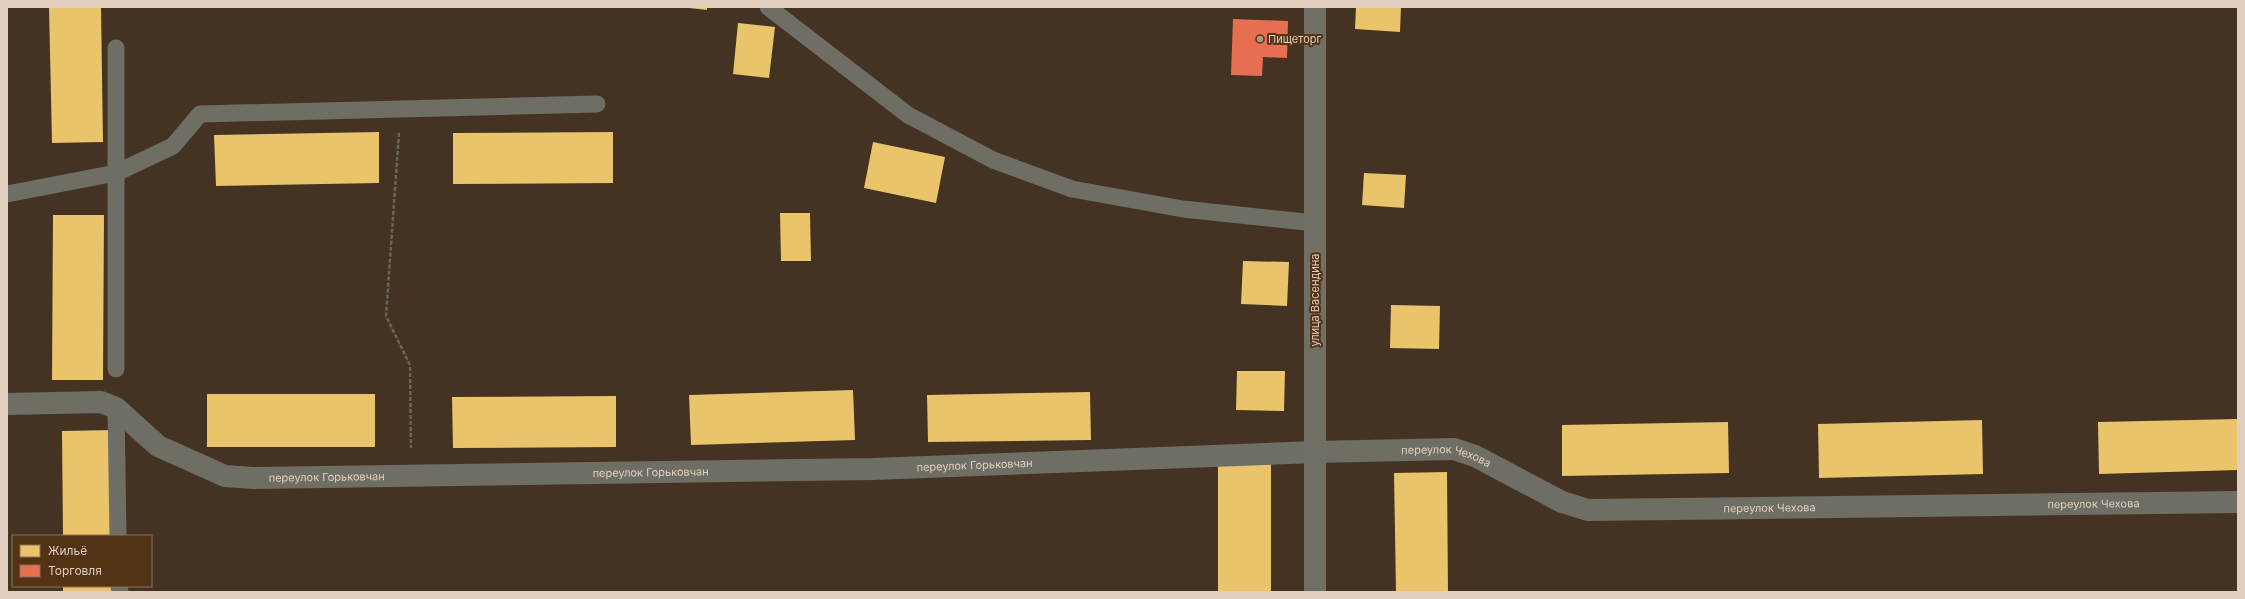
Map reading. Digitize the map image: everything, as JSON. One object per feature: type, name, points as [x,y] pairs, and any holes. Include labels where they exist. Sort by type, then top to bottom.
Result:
[{"type":"street","name":"улица Васендина","points":[[1315,7],[1315,592]]},
{"type":"street","name":"переулок Горьковчан","points":[[7,404],[101,402],[116,408],[158,446],[225,476],[252,478],[873,469],[1315,452]]},
{"type":"street","name":"переулок Чехова","points":[[1315,452],[1454,449],[1475,456],[1562,502],[1588,510],[2238,502]]},
{"type":"lane","points":[[768,7],[908,115],[993,160],[1072,189],[1183,209],[1315,223]]},
{"type":"lane","points":[[116,48],[116,369]]},
{"type":"lane","points":[[7,194],[116,173],[173,146],[200,114],[597,104]]},
{"type":"lane","points":[[116,408],[118,535]]},
{"type":"path","points":[[401,109],[386,316],[410,365],[411,476]]},
{"type":"building: Жильё","points":[[49,7],[101,7],[103,142],[52,143]]},
{"type":"building: Жильё","points":[[680,7],[707,7],[707,10]]},
{"type":"building: Жильё","points":[[1356,7],[1401,7],[1400,32],[1355,29]]},
{"type":"building: Жильё","points":[[738,23],[775,27],[769,78],[733,74]]},
{"type":"building: Жильё","points":[[379,132],[379,183],[216,186],[214,135]]},
{"type":"building: Жильё","points":[[613,132],[613,183],[453,184],[453,133]]},
{"type":"building: Жильё","points":[[873,142],[945,157],[936,203],[864,188]]},
{"type":"building: Жильё","points":[[1364,173],[1406,175],[1404,208],[1362,205]]},
{"type":"building: Жильё","points":[[780,213],[810,213],[811,261],[781,261]]},
{"type":"building: Жильё","points":[[53,215],[104,215],[103,380],[52,380]]},
{"type":"building: Жильё","points":[[1243,261],[1289,262],[1287,306],[1241,304]]},
{"type":"building: Жильё","points":[[1391,305],[1440,306],[1439,349],[1390,348]]},
{"type":"building: Жильё","points":[[1237,371],[1285,371],[1284,411],[1236,410]]},
{"type":"building: Жильё","points":[[853,390],[855,440],[691,445],[689,395]]},
{"type":"building: Жильё","points":[[1090,392],[1091,440],[928,442],[927,395]]},
{"type":"building: Жильё","points":[[207,394],[375,394],[375,447],[207,447]]},
{"type":"building: Жильё","points":[[616,396],[616,447],[453,448],[452,397]]},
{"type":"building: Жильё","points":[[2238,419],[2238,470],[2099,474],[2098,422]]},
{"type":"building: Жильё","points":[[1982,420],[1983,474],[1819,478],[1818,424]]},
{"type":"building: Жильё","points":[[1728,422],[1729,473],[1562,476],[1562,425]]},
{"type":"building: Жильё","points":[[115,430],[115,535],[63,535],[62,431]]},
{"type":"building: Жильё","points":[[1218,456],[1271,457],[1271,592],[1218,592]]},
{"type":"building: Жильё","points":[[1447,472],[1448,592],[1396,592],[1394,473]]},
{"type":"building: Жильё","points":[[63,587],[116,587],[116,591],[63,592]]},
{"type":"building: Торговля","name":"Пищеторг","points":[[1233,19],[1288,21],[1287,58],[1263,57],[1262,76],[1231,75]]},
{"type":"place","name":"Пищеторг","points":[[1260,39]]}]
